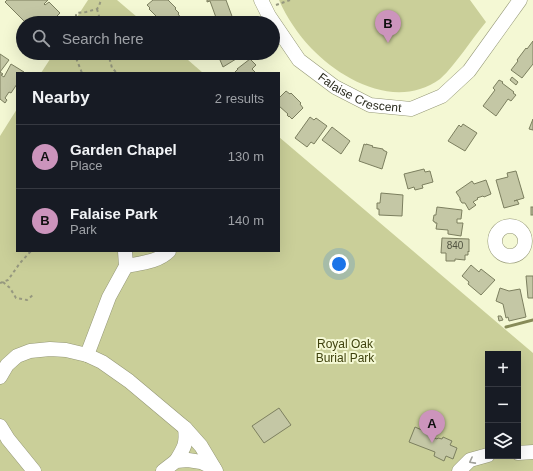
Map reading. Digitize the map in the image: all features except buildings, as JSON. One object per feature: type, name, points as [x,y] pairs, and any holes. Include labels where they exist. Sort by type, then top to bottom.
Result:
[{"type":"street","name":"Falaise Crescent","points":[[261,0],[269,16]]},
{"type":"street","name":"Falaise Crescent","points":[[280,32],[299,60],[334,87],[370,105],[411,109],[442,96],[469,71],[520,0]]},
{"type":"street","points":[[87,355],[109,297],[126,266],[125,252]]},
{"type":"street","points":[[126,266],[162,257],[168,252]]},
{"type":"street","points":[[0,377],[6,365],[16,356],[30,351],[50,349],[66,350],[87,355],[102,362],[129,381],[185,428],[201,446],[215,470]]},
{"type":"street","points":[[0,426],[8,439],[34,471]]},
{"type":"street","points":[[163,471],[176,461],[183,450],[186,440],[185,428]]},
{"type":"street","points":[[521,452],[533,452]]},
{"type":"street","points":[[459,471],[470,460],[485,456]]},
{"type":"street","points":[[176,461],[188,460],[201,462],[215,470]]},
{"type":"path","points":[[99,16],[97,9],[101,0]]},
{"type":"path","points":[[76,16],[77,13],[97,9]]},
{"type":"path","points":[[77,60],[82,72]]},
{"type":"path","points":[[110,60],[112,68],[116,72]]},
{"type":"path","points":[[1,283],[8,280],[29,252]]},
{"type":"path","points":[[1,283],[10,288],[16,298],[26,300],[34,294]]},
{"type":"green space","points":[[88,0],[117,0],[136,16],[78,16]]},
{"type":"green space","points":[[279,0],[470,0],[486,22],[440,79],[423,88],[406,92],[389,92],[371,88],[339,71],[324,60],[311,48],[297,31]]},
{"type":"green space","points":[[49,60],[188,60],[202,72],[42,72]]},
{"type":"green space","name":"Royal Oak Burial Park","points":[[16,111],[16,252],[280,252],[280,138],[533,353],[533,471],[0,471],[0,136]]},
{"type":"waterway","points":[[506,327],[533,320]]},
{"type":"place","name":"Falaise Park","points":[[388,43]]},
{"type":"place","name":"Garden Chapel","points":[[432,443]]}]
